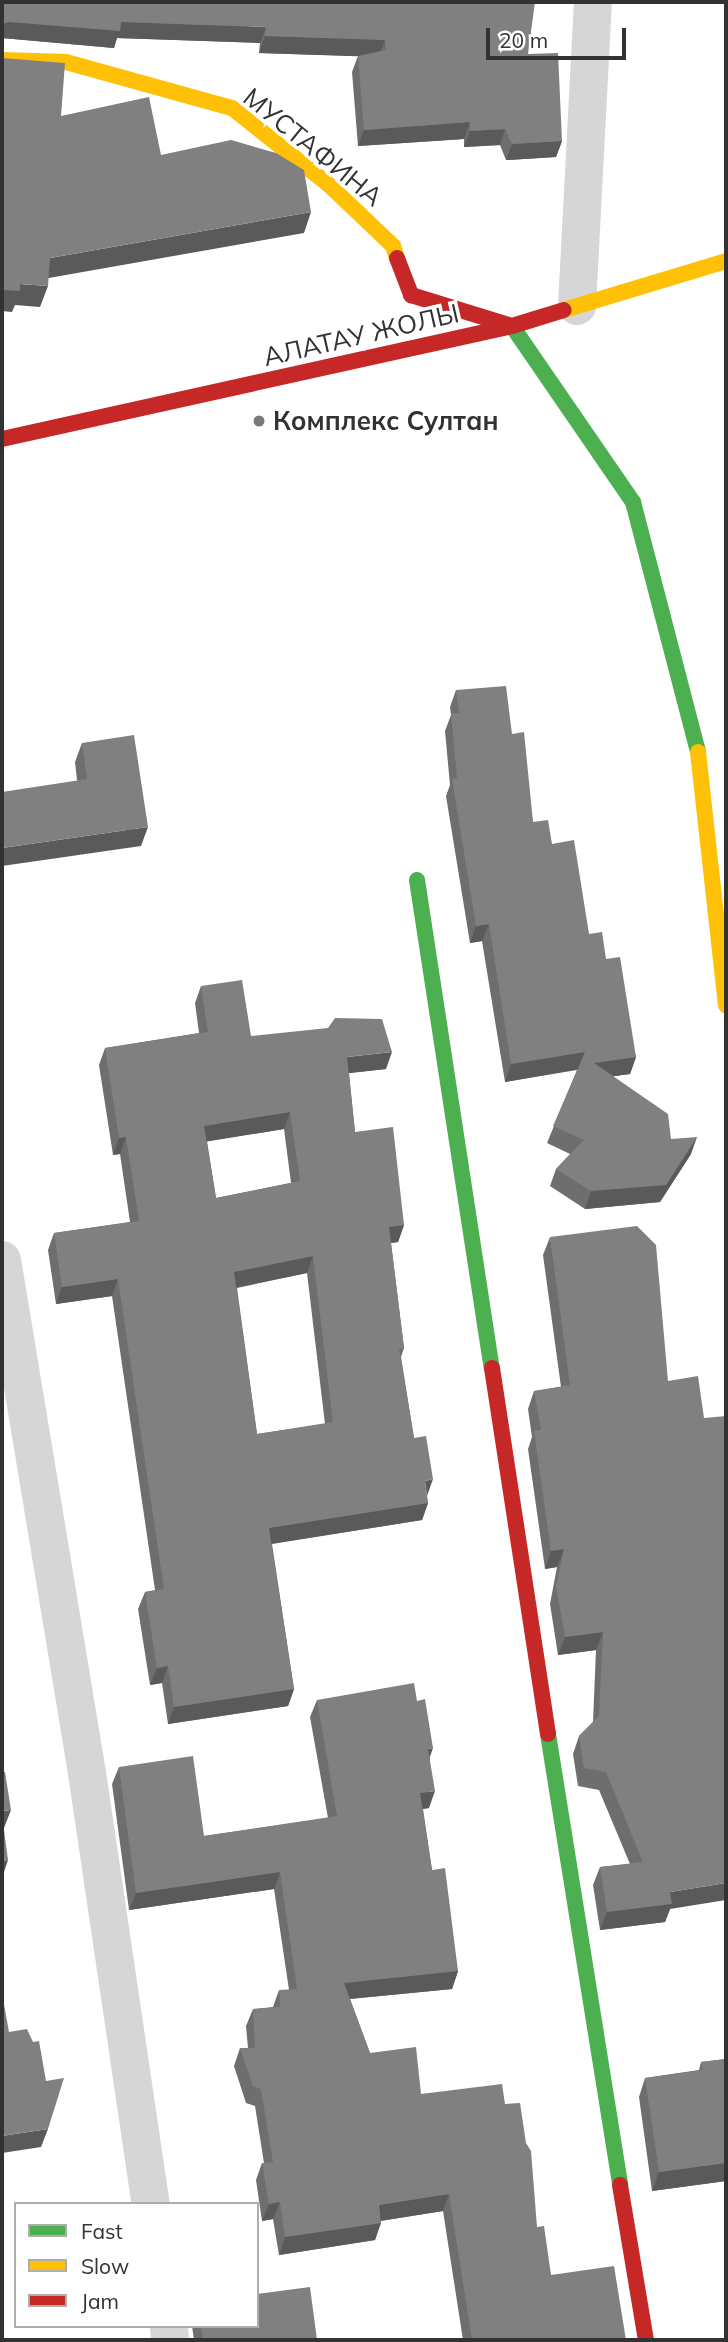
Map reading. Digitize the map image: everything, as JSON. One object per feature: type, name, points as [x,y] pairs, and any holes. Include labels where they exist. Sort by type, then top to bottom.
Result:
[{"type":"street","points":[[577,306],[593,2]]},
{"type":"street","name":"МУСТАФИНА","points":[[2,60],[66,62],[232,108],[328,184],[393,246],[411,295],[512,326]]},
{"type":"street","name":"АЛАТАУ ЖОЛЫ","points":[[2,439],[512,326],[726,261]]},
{"type":"street","points":[[512,326],[633,502],[697,743],[726,1005]]},
{"type":"street","points":[[417,880],[575,1911],[646,2340]]},
{"type":"street","points":[[2,1260],[87,1773],[151,2202]]},
{"type":"building","points":[[2,2],[535,2],[528,54],[558,53],[562,141],[512,144],[505,129],[470,131],[470,122],[364,130],[358,56],[386,50],[385,40],[265,36],[266,27],[121,22],[120,31],[9,22],[2,24]]},
{"type":"building","points":[[2,58],[65,63],[61,116],[149,97],[161,155],[231,140],[276,153],[304,170],[311,212],[50,258],[48,286],[20,284],[20,291],[2,290]]},
{"type":"building","points":[[506,686],[512,734],[524,732],[533,822],[548,820],[552,844],[574,840],[589,934],[602,932],[606,959],[620,957],[636,1057],[594,1063],[668,1114],[671,1139],[697,1137],[666,1185],[591,1191],[556,1169],[584,1140],[553,1126],[585,1052],[511,1064],[489,924],[476,926],[452,779],[457,778],[451,714],[459,713],[456,690]]},
{"type":"building","points":[[134,735],[148,827],[2,848],[2,792],[87,779],[82,743]]},
{"type":"building","points":[[242,980],[251,1036],[328,1028],[335,1018],[382,1019],[392,1052],[347,1057],[355,1132],[393,1127],[404,1225],[389,1227],[404,1348],[399,1349],[414,1438],[426,1436],[433,1479],[425,1481],[428,1503],[269,1528],[294,1689],[174,1707],[168,1666],[157,1668],[145,1592],[164,1589],[118,1279],[62,1287],[54,1233],[139,1221],[126,1137],[119,1138],[105,1048],[208,1032],[201,986]],"holes":[[[290,1112],[300,1181],[216,1198],[204,1126]],[[313,1256],[333,1422],[257,1434],[234,1272]]]},
{"type":"building","points":[[637,1226],[656,1245],[668,1381],[698,1376],[704,1418],[726,1416],[726,1883],[670,1892],[672,1904],[607,1912],[600,1867],[643,1862],[606,1772],[584,1768],[579,1736],[599,1716],[603,1632],[565,1637],[556,1586],[564,1549],[551,1551],[534,1431],[541,1430],[534,1391],[570,1385],[550,1237]]},
{"type":"building","points":[[414,1683],[417,1701],[425,1699],[433,1748],[428,1749],[435,1791],[420,1793],[432,1870],[445,1868],[458,1971],[344,1983],[370,2053],[416,2047],[421,2094],[502,2084],[505,2104],[520,2103],[526,2143],[531,2151],[537,2227],[544,2226],[551,2275],[614,2266],[626,2340],[472,2340],[449,2194],[379,2205],[381,2223],[285,2237],[280,2202],[269,2204],[262,2163],[273,2162],[261,2089],[253,2086],[240,2048],[255,2048],[253,2009],[280,2007],[279,1990],[297,1989],[280,1872],[136,1893],[119,1767],[193,1756],[204,1836],[337,1816],[317,1700]]},
{"type":"building","points":[[2,1771],[5,1772],[11,1810],[2,1811]]},
{"type":"building","points":[[2,1815],[8,1860],[2,1861]]},
{"type":"building","points":[[2,1993],[9,2032],[27,2029],[33,2042],[39,2041],[46,2081],[64,2078],[48,2129],[2,2136]]},
{"type":"building","points":[[726,2059],[726,2163],[659,2172],[645,2078],[703,2070],[701,2062]]},
{"type":"building","points":[[310,2287],[317,2340],[203,2340],[201,2328],[259,2328],[259,2294]]},
{"type":"traffic: fast","points":[[512,326],[633,502],[698,752]]},
{"type":"traffic: fast","points":[[417,880],[492,1368]]},
{"type":"traffic: fast","points":[[548,1734],[620,2185]]},
{"type":"traffic: slow","points":[[2,60],[66,62],[232,108],[328,184],[393,246],[397,258]]},
{"type":"traffic: slow","points":[[564,310],[726,261]]},
{"type":"traffic: slow","points":[[698,752],[726,1005]]},
{"type":"traffic: jam","points":[[397,258],[411,295],[509,325]]},
{"type":"traffic: jam","points":[[2,439],[512,326],[564,310]]},
{"type":"traffic: jam","points":[[492,1368],[548,1734]]},
{"type":"traffic: jam","points":[[620,2185],[646,2340]]},
{"type":"place","name":"Комплекс Султан","points":[[259,421]]}]
